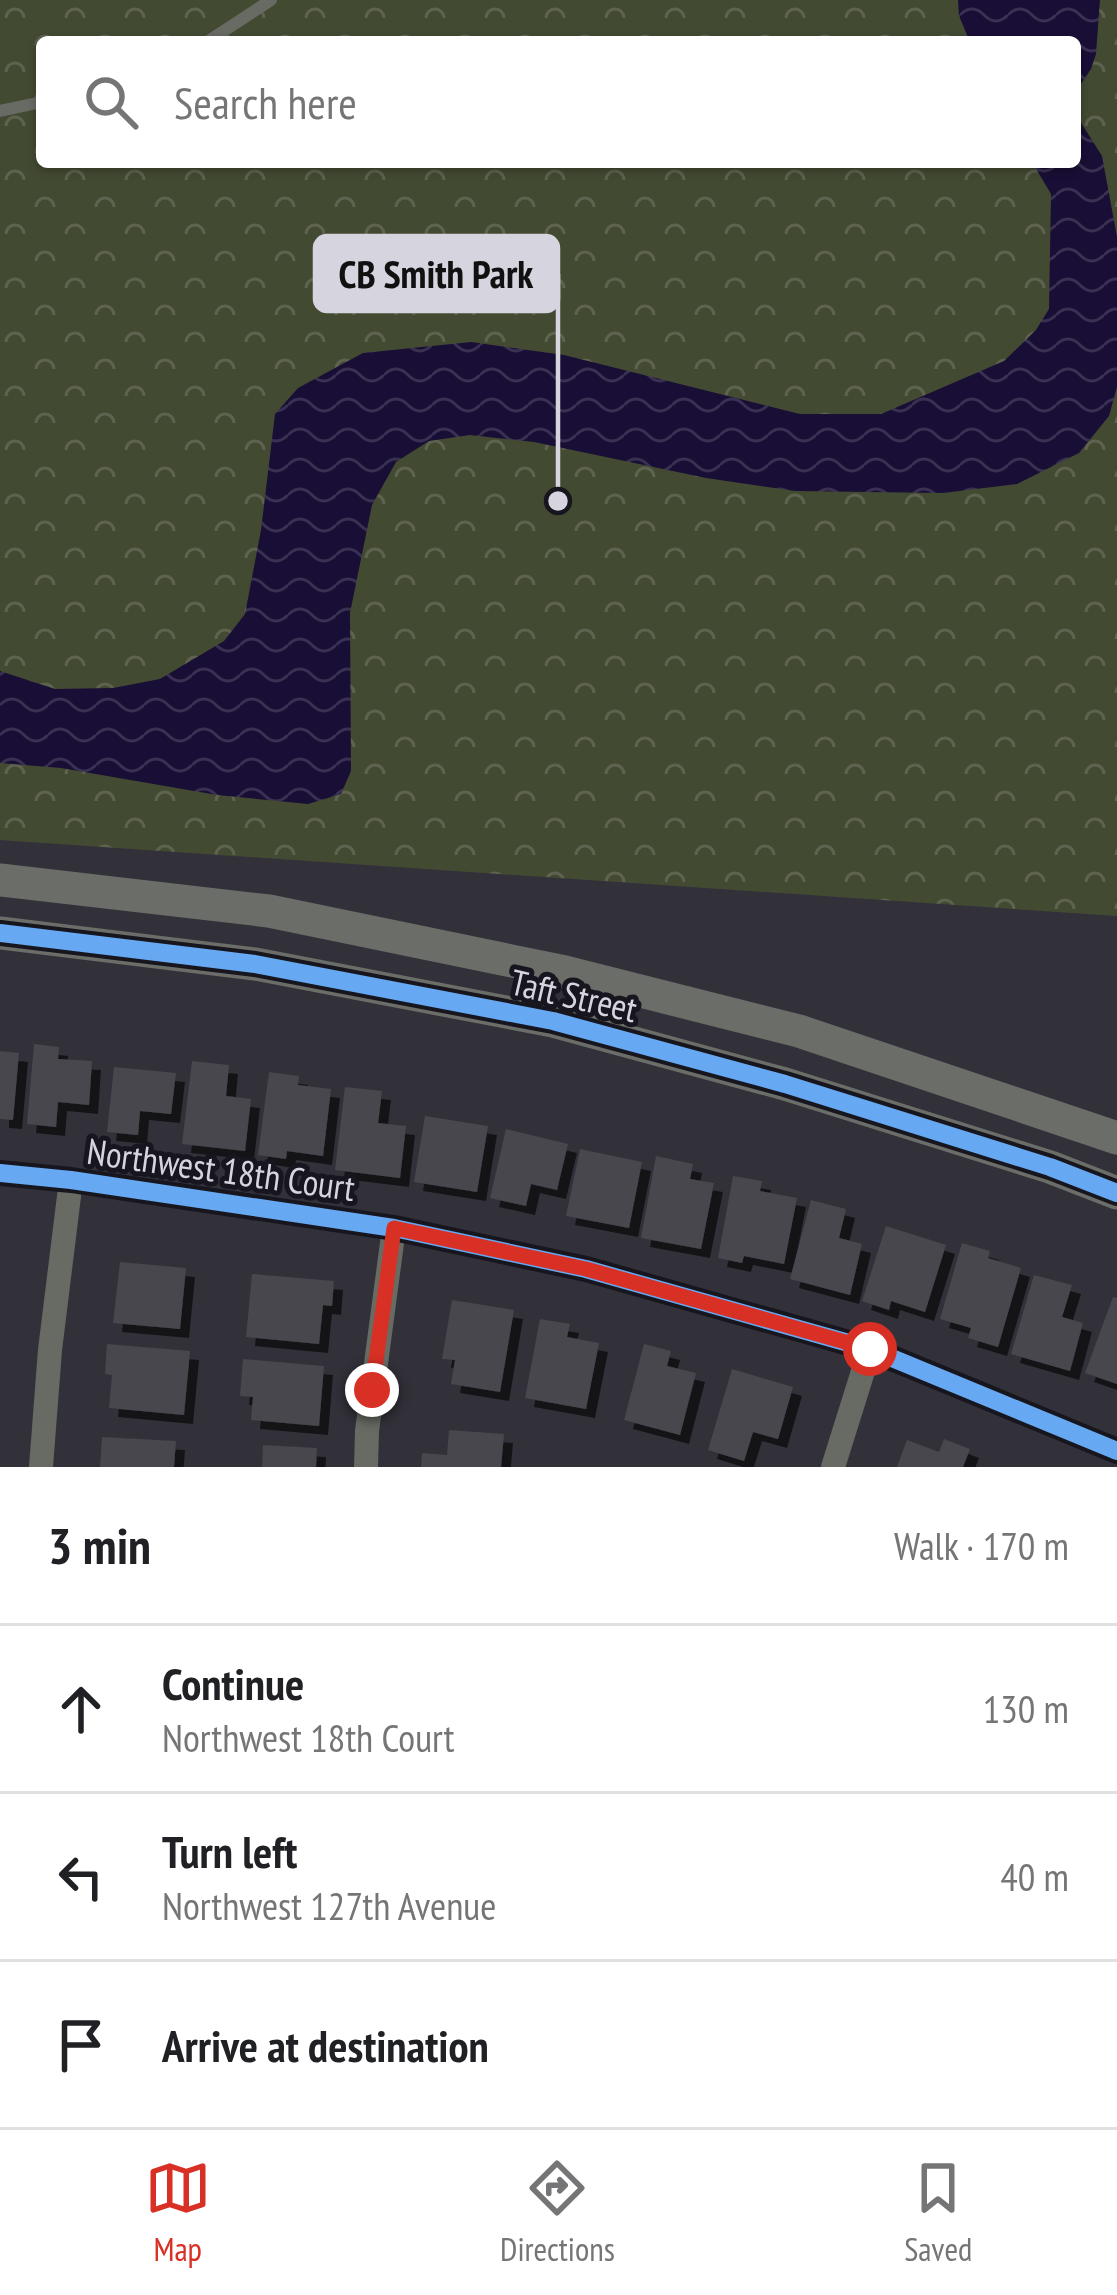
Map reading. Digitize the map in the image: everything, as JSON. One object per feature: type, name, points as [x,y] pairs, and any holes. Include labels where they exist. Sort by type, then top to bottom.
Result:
[{"type":"street","name":"Taft Street","points":[[0,880],[269,911],[565,972],[799,1031],[1117,1138]]},
{"type":"street","name":"Taft Street","points":[[0,933],[255,964],[553,1021],[785,1084],[1050,1167],[1117,1193]]},
{"type":"street","name":"Northwest 18th Court","points":[[0,1173],[394,1228],[586,1269],[870,1349],[1117,1450]]},
{"type":"street","points":[[41,1467],[71,1180]]},
{"type":"street","points":[[366,1467],[394,1228]]},
{"type":"street","points":[[833,1467],[870,1349]]},
{"type":"lane","points":[[216,36],[271,0]]},
{"type":"lane","points":[[0,111],[36,103]]},
{"type":"green space","points":[[0,0],[1117,0],[1117,916],[0,840]]},
{"type":"water","points":[[958,0],[1100,0],[1091,69],[1081,84],[1081,36],[967,36]]},
{"type":"water","points":[[1081,123],[1102,156],[1117,237],[1117,387],[1109,416],[1079,453],[1017,484],[943,493],[795,491],[706,478],[534,442],[470,435],[429,441],[396,462],[372,505],[350,613],[351,771],[341,794],[308,804],[0,763],[0,671],[55,689],[113,688],[160,679],[224,641],[245,614],[275,414],[298,388],[363,353],[471,342],[564,355],[800,414],[881,414],[1004,361],[1036,330],[1049,309],[1051,194],[1036,168],[1081,168]]},
{"type":"building","points":[[34,1044],[59,1047],[58,1059],[92,1061],[89,1105],[58,1102],[56,1127],[27,1124]]},
{"type":"building","points":[[0,1051],[19,1053],[13,1120],[0,1119]]},
{"type":"building","points":[[192,1061],[229,1065],[226,1096],[251,1099],[245,1151],[182,1144]]},
{"type":"building","points":[[114,1067],[176,1073],[171,1114],[140,1111],[138,1135],[107,1132]]},
{"type":"building","points":[[269,1072],[299,1076],[298,1085],[331,1089],[323,1156],[287,1151],[286,1159],[258,1155]]},
{"type":"building","points":[[345,1087],[382,1091],[378,1123],[406,1126],[400,1178],[335,1170]]},
{"type":"building","points":[[425,1116],[488,1126],[477,1192],[414,1182]]},
{"type":"building","points":[[506,1129],[568,1144],[557,1190],[531,1184],[526,1206],[490,1198]]},
{"type":"building","points":[[580,1149],[642,1162],[629,1228],[566,1216]]},
{"type":"building","points":[[656,1156],[693,1164],[690,1179],[714,1183],[701,1249],[641,1238]]},
{"type":"building","points":[[733,1176],[762,1181],[760,1191],[797,1198],[784,1264],[744,1256],[742,1263],[718,1258]]},
{"type":"building","points":[[811,1200],[846,1209],[839,1238],[862,1244],[850,1295],[790,1279]]},
{"type":"building","points":[[886,1226],[946,1245],[925,1312],[891,1301],[889,1310],[862,1301]]},
{"type":"building","points":[[962,1243],[990,1251],[988,1258],[1021,1268],[998,1347],[968,1338],[971,1328],[940,1319]]},
{"type":"building","points":[[120,1262],[186,1268],[180,1329],[113,1323]]},
{"type":"building","points":[[252,1274],[334,1281],[332,1306],[323,1305],[319,1344],[246,1337]]},
{"type":"building","points":[[1034,1275],[1072,1285],[1062,1317],[1083,1323],[1070,1371],[1011,1354]]},
{"type":"building","points":[[1113,1297],[1117,1298],[1117,1384],[1085,1373]]},
{"type":"building","points":[[452,1300],[514,1310],[500,1392],[451,1384],[455,1360],[442,1359]]},
{"type":"building","points":[[540,1319],[570,1324],[567,1337],[599,1343],[586,1409],[525,1398]]},
{"type":"building","points":[[107,1344],[190,1351],[184,1415],[109,1408],[112,1375],[105,1374]]},
{"type":"building","points":[[644,1344],[671,1351],[667,1366],[696,1373],[680,1435],[624,1420]]},
{"type":"building","points":[[243,1359],[324,1366],[319,1426],[251,1420],[253,1397],[240,1396]]},
{"type":"building","points":[[732,1369],[793,1387],[778,1439],[753,1432],[744,1461],[708,1450]]},
{"type":"building","points":[[449,1430],[504,1434],[501,1467],[421,1467],[422,1453],[447,1455]]},
{"type":"building","points":[[102,1437],[176,1441],[174,1467],[100,1467]]},
{"type":"building","points":[[944,1439],[970,1449],[963,1467],[897,1467],[907,1440],[939,1452]]},
{"type":"building","points":[[263,1445],[317,1448],[316,1467],[262,1467]]},
{"type":"cycle path","points":[[0,933],[255,964],[553,1021],[785,1084],[1050,1167],[1117,1193]]},
{"type":"cycle path","points":[[0,1173],[394,1228],[586,1269],[870,1349],[1117,1451]]},
{"type":"place","name":"CB Smith Park","points":[[558,501]]},
{"type":"route","points":[[372,1390],[394,1228],[586,1269],[870,1349]]}]
